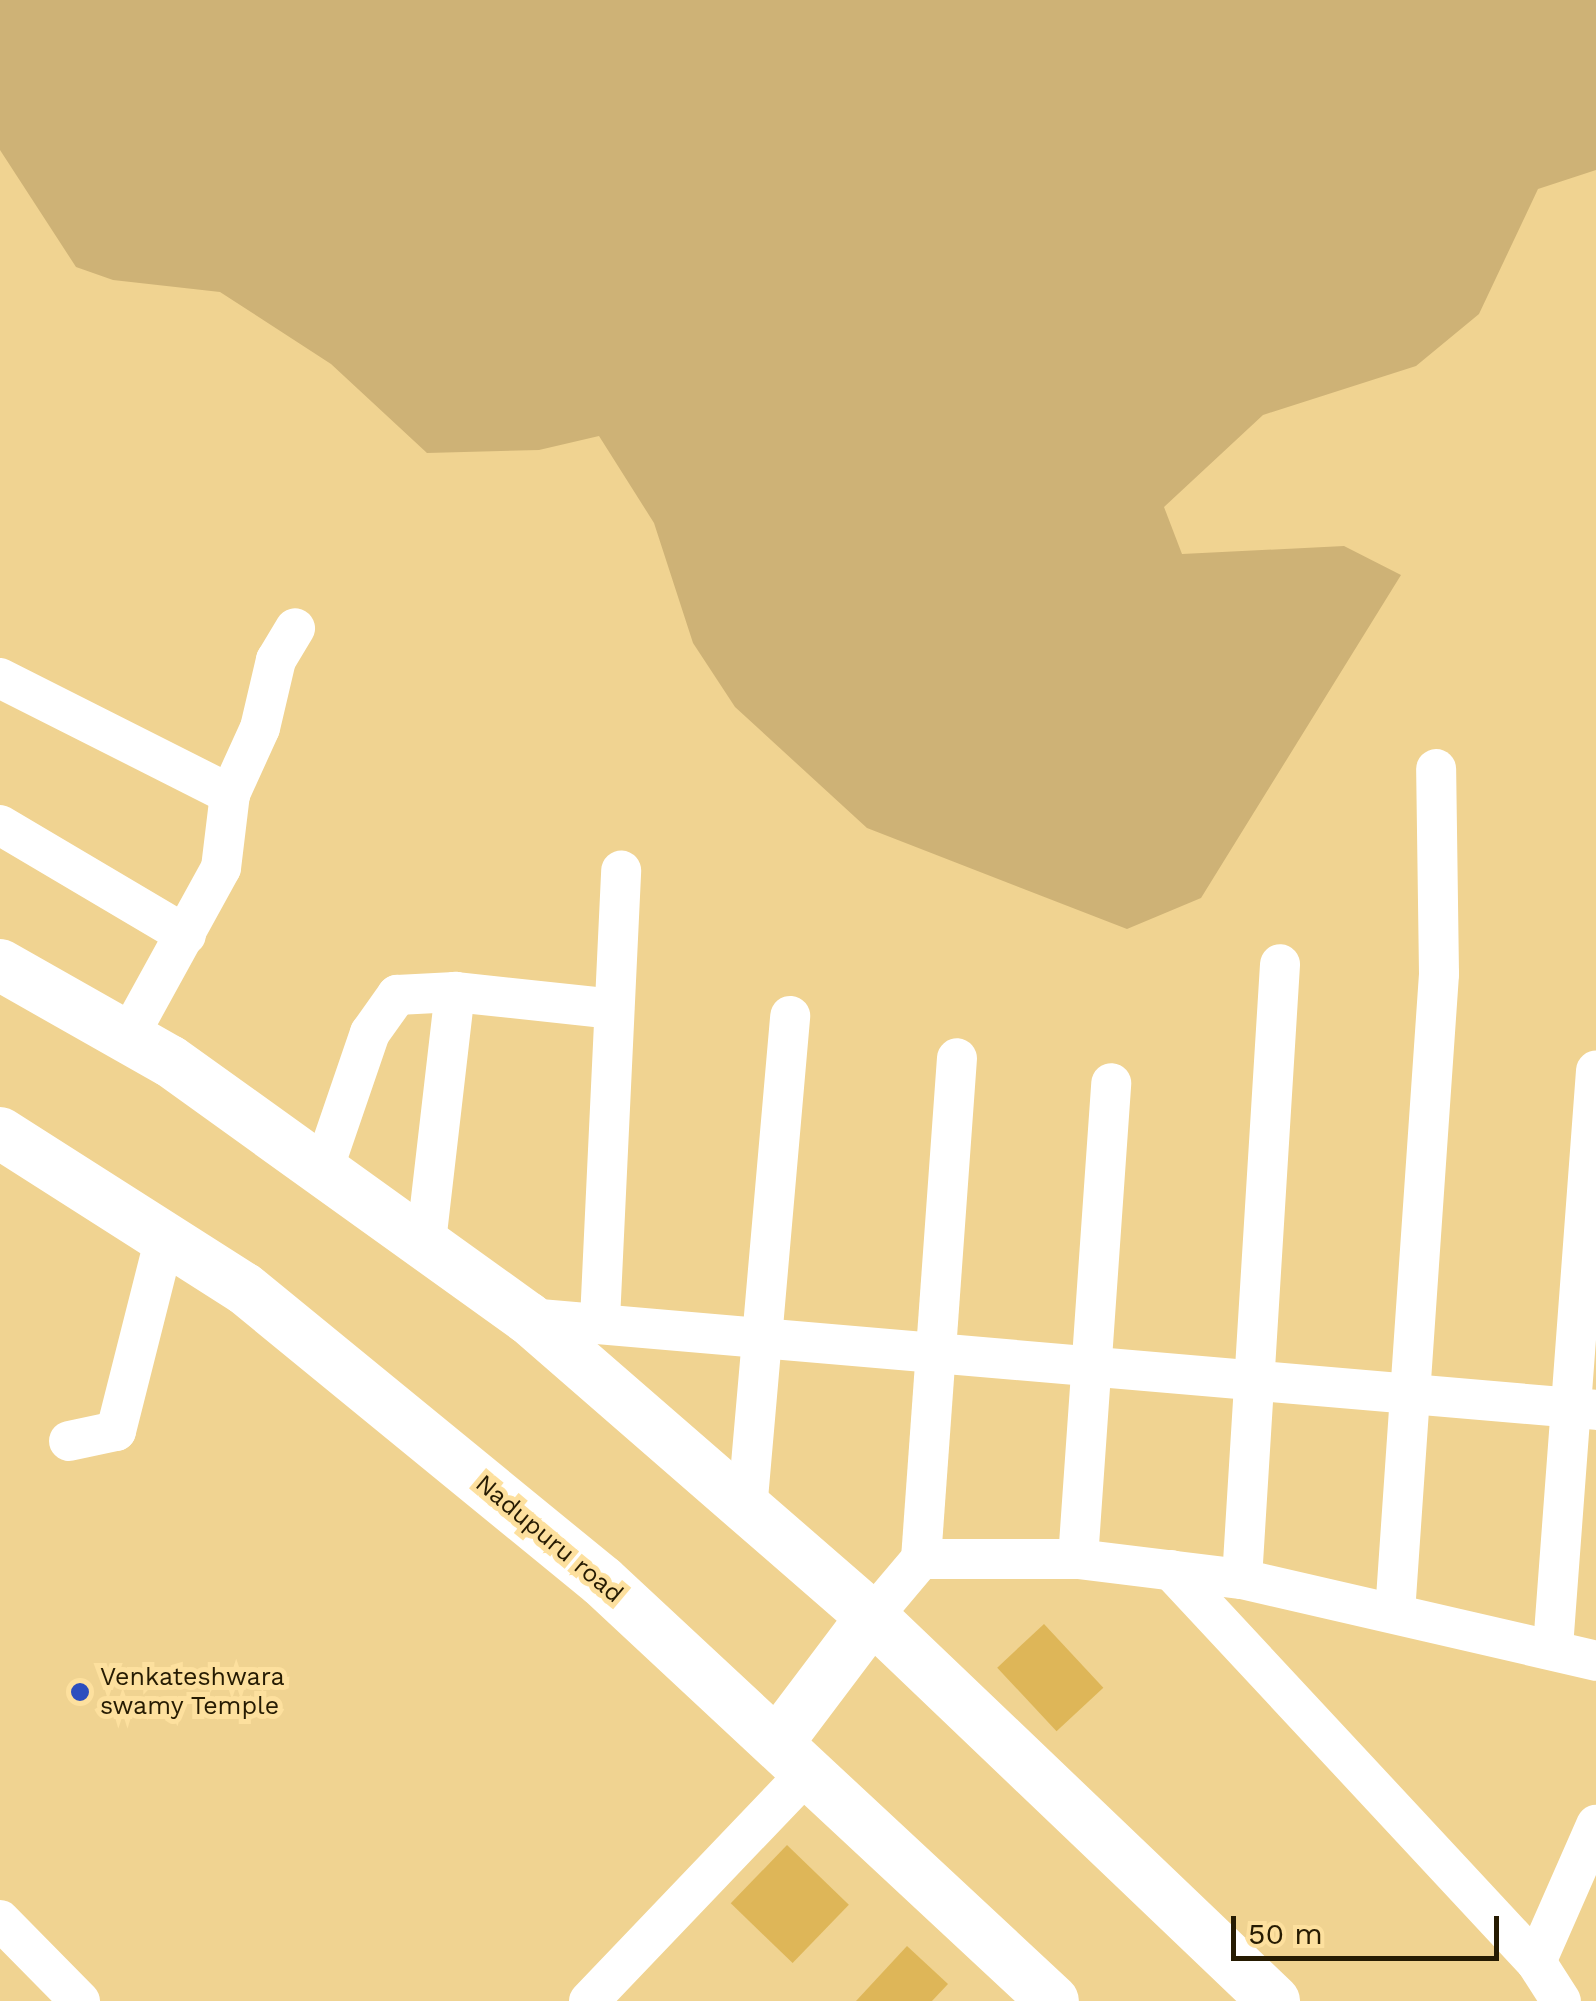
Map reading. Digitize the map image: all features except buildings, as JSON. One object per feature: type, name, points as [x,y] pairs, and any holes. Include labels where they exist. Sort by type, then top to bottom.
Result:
[{"type":"street","points":[[128,1037],[220,868],[230,794],[260,728],[276,660],[295,628]]},
{"type":"street","points":[[0,678],[230,794]]},
{"type":"street","points":[[1395,1613],[1439,974],[1436,769]]},
{"type":"street","points":[[0,825],[186,935]]},
{"type":"street","points":[[600,1320],[620,870]]},
{"type":"street","points":[[1242,1579],[1280,964]]},
{"type":"street","points":[[3,972],[128,1037],[324,1166],[528,1318],[872,1617],[1274,2001]]},
{"type":"street","points":[[324,1166],[381,1009],[397,995],[455,992],[614,1010]]},
{"type":"street","points":[[426,1242],[455,992]]},
{"type":"street","points":[[747,1510],[790,1016]]},
{"type":"street","points":[[589,2001],[792,1758],[872,1617],[921,1559],[957,1058]]},
{"type":"street","points":[[1553,1647],[1582,1409],[1596,1071]]},
{"type":"street","points":[[1078,1559],[1111,1083]]},
{"type":"street","name":"Nadupuru road","points":[[0,1134],[245,1289],[588,1569],[1053,2001]]},
{"type":"street","points":[[69,1441],[116,1430],[165,1238]]},
{"type":"street","points":[[528,1318],[600,1320],[1582,1409]]},
{"type":"street","points":[[921,1559],[1078,1559],[1242,1579],[1553,1647],[1596,1661]]},
{"type":"street","points":[[1170,1570],[1536,1962],[1562,2001]]},
{"type":"street","points":[[1536,1962],[1596,1825]]},
{"type":"street","points":[[4,1933],[80,2001]]},
{"type":"shaded area","points":[[0,0],[1596,0],[1596,170],[1538,189],[1479,314],[1416,366],[1263,415],[1164,507],[1182,554],[1344,546],[1401,575],[1201,898],[1127,929],[867,828],[735,707],[693,643],[654,523],[599,436],[539,450],[427,453],[331,364],[220,292],[113,280],[76,267],[0,150]]},
{"type":"place","name":"Venkateshwara swamy Temple","points":[[80,1692]]}]
